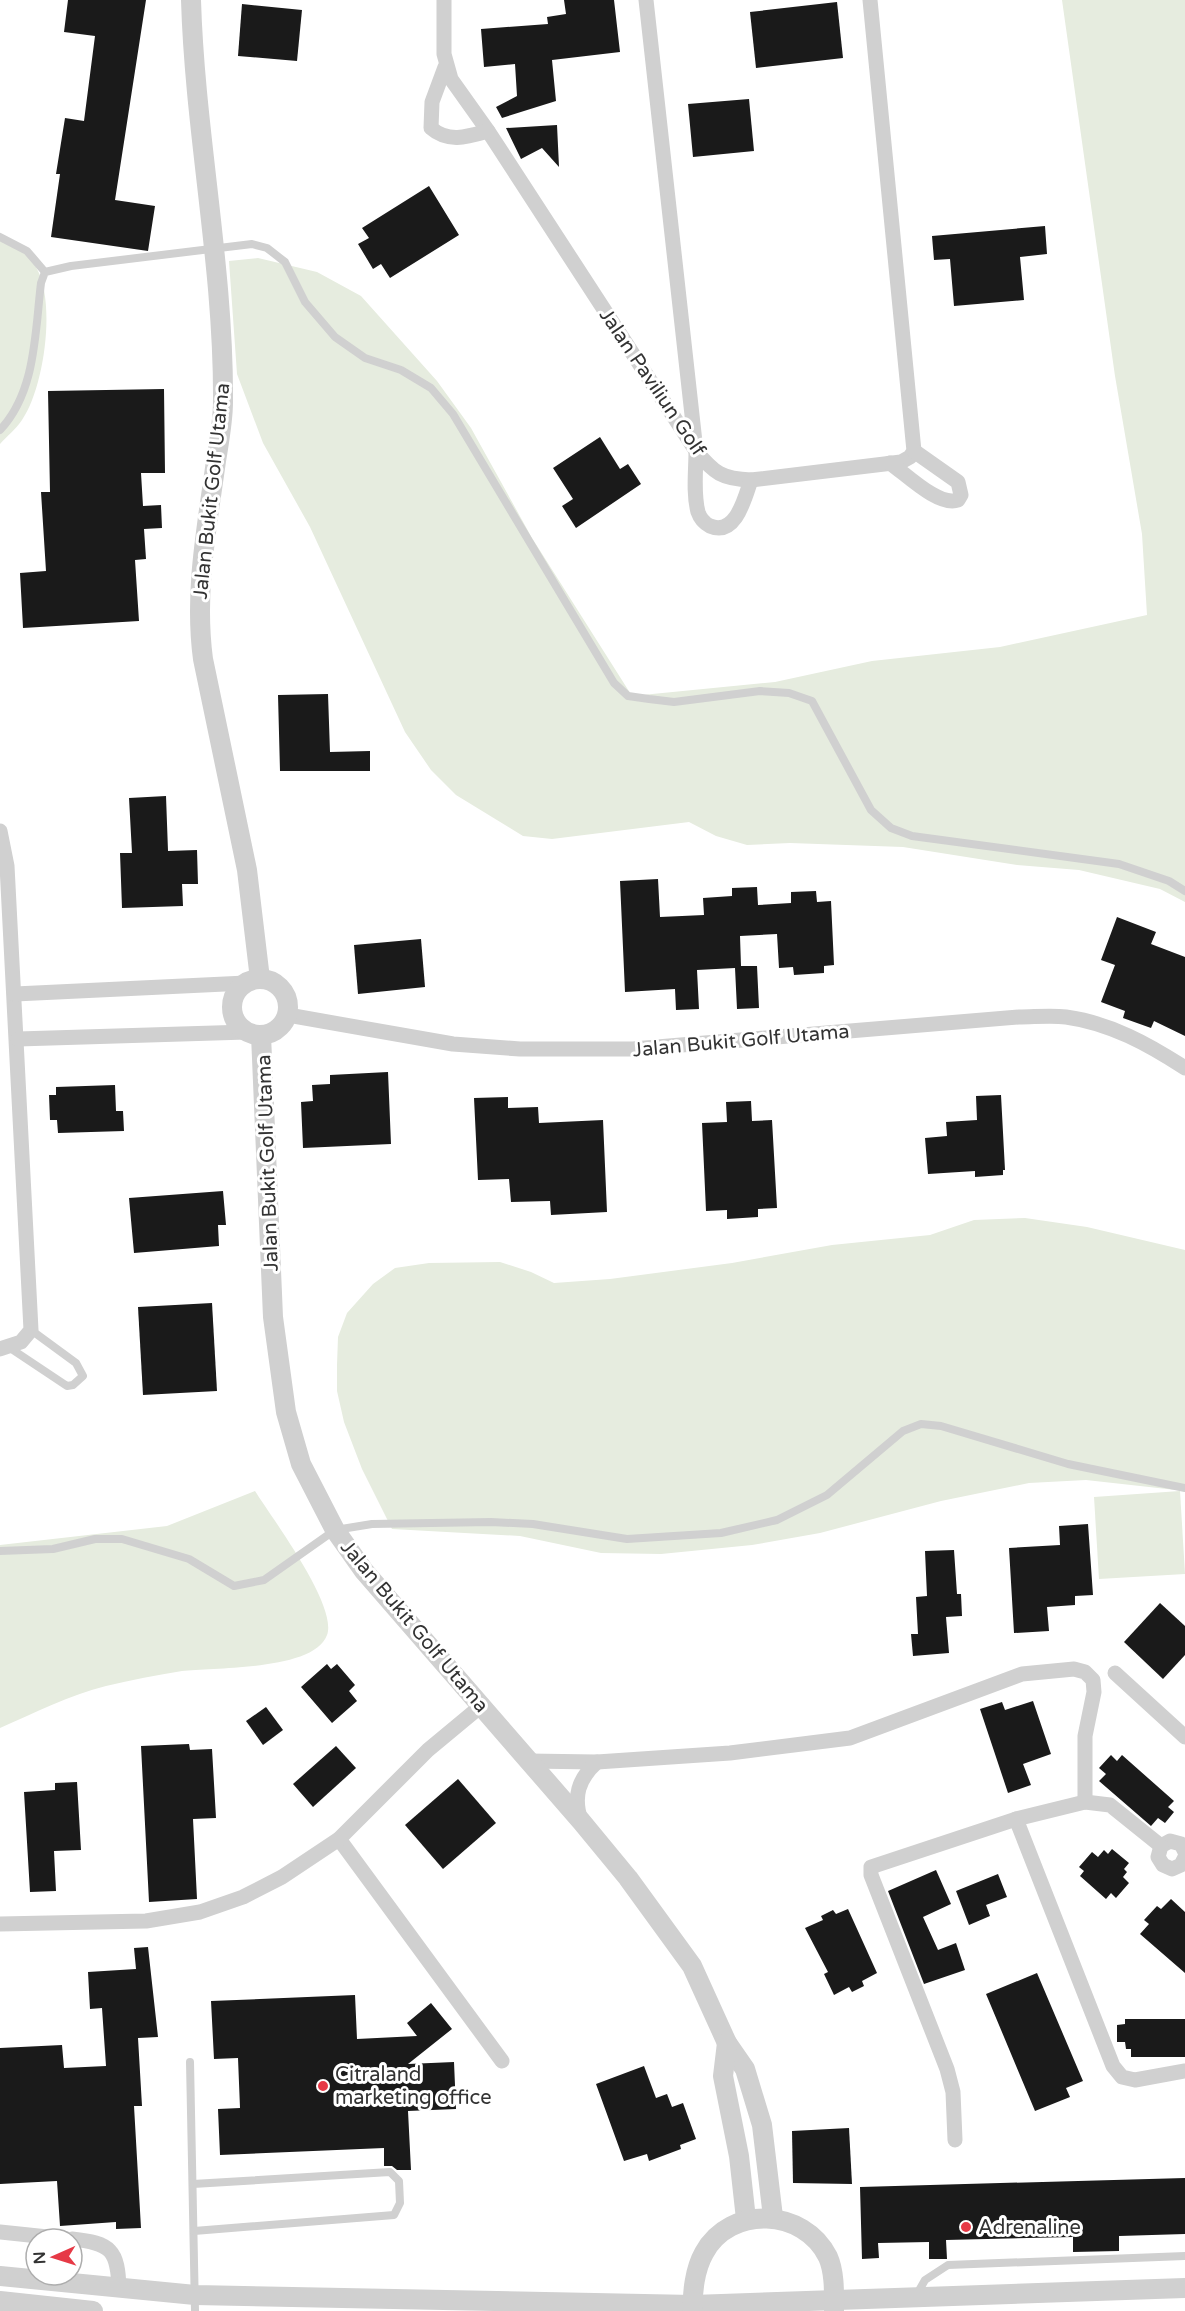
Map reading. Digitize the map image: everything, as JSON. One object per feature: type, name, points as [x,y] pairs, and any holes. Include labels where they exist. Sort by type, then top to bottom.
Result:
[{"type":"street","name":"Jalan Bukit Golf Utama","points":[[191,0],[193,69],[220,314],[224,405],[204,536],[198,624],[203,659],[247,870],[253,981]]},
{"type":"street","name":"Jalan Paviliun Golf","points":[[444,0],[446,67],[451,79],[488,131],[696,451],[712,470],[730,479],[751,480],[890,464],[910,458],[914,451]]},
{"type":"street","points":[[646,0],[696,451],[696,501],[698,514],[704,523],[712,527],[724,526],[734,519],[742,508],[751,480]]},
{"type":"street","points":[[870,0],[914,451],[958,482],[961,495],[958,500],[952,502],[940,500],[890,464]]},
{"type":"street","points":[[446,67],[432,102],[431,128],[441,137],[456,138],[488,131]]},
{"type":"street","points":[[0,831],[7,866],[18,1039],[31,1330],[21,1342],[5,1349]]},
{"type":"street","points":[[15,994],[268,980],[282,990],[287,997],[288,1015],[275,1031],[254,1034],[18,1039]]},
{"type":"street","points":[[253,981],[234,996],[232,1007],[235,1019],[254,1034]]},
{"type":"street","name":"Jalan Bukit Golf Utama","points":[[288,1015],[453,1044],[520,1049],[633,1049],[1019,1017],[1065,1016],[1106,1026],[1149,1045],[1185,1068]]},
{"type":"street","name":"Jalan Bukit Golf Utama","points":[[254,1034],[273,1317],[286,1412],[301,1464],[335,1530],[364,1571],[581,1821],[628,1878],[692,1966],[727,2043],[745,2069],[762,2125],[771,2184],[772,2211]]},
{"type":"street","points":[[528,1761],[597,1762],[730,1753],[849,1738],[1022,1674],[1074,1669],[1085,1672],[1093,1680],[1094,1692],[1085,1736],[1085,1802]]},
{"type":"street","points":[[1115,1673],[1185,1737]]},
{"type":"street","points":[[0,1924],[146,1921],[200,1912],[243,1897],[282,1877],[339,1839],[428,1750],[481,1706]]},
{"type":"street","points":[[581,1821],[578,1810],[578,1789],[582,1778],[597,1762]]},
{"type":"street","points":[[955,2140],[953,2092],[947,2069],[870,1875],[871,1867],[1016,1819],[1085,1802],[1110,1805],[1161,1846]]},
{"type":"street","points":[[1016,1819],[1113,2066],[1122,2077],[1135,2080],[1185,2071]]},
{"type":"street","points":[[339,1839],[502,2061]]},
{"type":"street","points":[[1170,1841],[1183,1856],[1167,1868],[1158,1857],[1161,1846],[1170,1841]]},
{"type":"street","points":[[727,2043],[723,2076],[743,2185],[745,2213]]},
{"type":"street","points":[[693,2308],[695,2278],[704,2252],[722,2232],[745,2213],[772,2211],[814,2238],[828,2257],[833,2275],[834,2307]]},
{"type":"street","points":[[0,2232],[24,2235]]},
{"type":"street","points":[[84,2241],[99,2242],[111,2251],[118,2265],[119,2289]]},
{"type":"street","points":[[0,2276],[119,2289],[195,2303],[693,2308],[834,2307],[915,2298],[978,2303],[1185,2288]]},
{"type":"street","points":[[0,2301],[93,2311]]},
{"type":"lane","points":[[0,237],[27,251],[45,272]]},
{"type":"lane","points":[[45,272],[71,266],[252,244],[267,248],[285,262],[305,302],[335,337],[365,358],[401,370],[431,388],[453,414],[614,683],[628,696],[674,702],[760,692],[789,693],[812,701],[859,792],[871,810],[891,828],[912,836],[1119,864],[1169,881],[1185,891]]},
{"type":"lane","points":[[0,430],[15,414],[28,382],[41,283],[45,272]]},
{"type":"lane","points":[[5,1349],[67,1386],[73,1385],[83,1376],[76,1363],[31,1330]]},
{"type":"lane","points":[[0,1551],[54,1549],[95,1539],[122,1539],[189,1559],[234,1586],[264,1580],[335,1530],[406,1522],[533,1524],[627,1539],[721,1533],[777,1520],[827,1495],[887,1442],[903,1431],[921,1424],[941,1426],[1068,1464],[1185,1488]]},
{"type":"lane","points":[[190,2061],[195,2303]]},
{"type":"lane","points":[[193,2184],[390,2172],[399,2181],[400,2203],[394,2215],[194,2231]]},
{"type":"lane","points":[[915,2298],[925,2280],[948,2265],[1185,2256]]},
{"type":"shaded area","points":[[1062,0],[1185,0],[1185,902],[1160,889],[1079,870],[1017,865],[903,847],[790,843],[747,845],[716,836],[689,822],[552,839],[523,836],[456,795],[431,770],[405,732],[310,527],[263,443],[237,374],[229,261],[258,258],[317,272],[361,296],[437,381],[471,428],[532,538],[632,696],[775,682],[872,661],[1000,647],[1147,615],[1142,534],[1115,376]]},
{"type":"shaded area","points":[[0,235],[25,254],[37,269],[43,284],[46,324],[41,367],[30,406],[20,423],[0,444]]},
{"type":"shaded area","points":[[1025,1218],[1087,1227],[1185,1250],[1185,1491],[1086,1480],[1029,1483],[941,1501],[820,1533],[752,1545],[661,1554],[601,1553],[520,1536],[392,1529],[362,1469],[344,1422],[337,1391],[338,1337],[347,1313],[373,1284],[395,1268],[429,1263],[500,1262],[531,1272],[554,1283],[610,1279],[732,1263],[832,1245],[930,1235],[974,1220]]},
{"type":"shaded area","points":[[255,1491],[302,1562],[323,1604],[328,1622],[327,1635],[318,1647],[284,1661],[262,1665],[182,1671],[106,1686],[66,1699],[0,1728],[0,1545],[167,1526]]},
{"type":"shaded area","points":[[1180,1491],[1185,1574],[1099,1579],[1094,1497]]},
{"type":"building","points":[[68,0],[146,0],[115,200],[155,206],[148,251],[51,237],[60,174],[56,174],[65,118],[84,121],[95,36],[64,32]]},
{"type":"building","points":[[564,0],[614,0],[620,52],[552,60],[556,101],[502,118],[496,107],[517,96],[515,64],[484,67],[481,29],[548,24],[547,17],[566,14]]},
{"type":"building","points":[[837,2],[843,58],[756,68],[750,12]]},
{"type":"building","points":[[242,4],[302,10],[297,61],[238,56]]},
{"type":"building","points":[[749,99],[754,151],[693,157],[688,104]]},
{"type":"building","points":[[557,125],[559,167],[542,148],[521,159],[506,128]]},
{"type":"building","points":[[429,186],[459,235],[390,278],[381,264],[373,269],[358,244],[369,238],[362,228]]},
{"type":"building","points":[[1045,226],[1047,254],[1020,257],[1024,300],[954,306],[950,259],[934,260],[932,236]]},
{"type":"building","points":[[164,389],[165,473],[141,473],[143,506],[161,505],[162,528],[144,529],[146,559],[135,560],[139,621],[23,628],[20,573],[46,571],[41,492],[50,492],[48,391]]},
{"type":"building","points":[[600,437],[620,469],[628,464],[641,484],[576,528],[562,506],[573,499],[553,468]]},
{"type":"building","points":[[328,694],[330,752],[370,751],[370,771],[280,771],[278,695]]},
{"type":"building","points":[[166,796],[168,851],[197,850],[198,884],[182,884],[183,906],[122,908],[120,853],[132,853],[129,798]]},
{"type":"building","points":[[658,879],[660,917],[704,915],[703,898],[732,896],[732,888],[757,887],[758,905],[791,903],[791,892],[816,891],[817,902],[831,901],[834,965],[824,966],[824,973],[794,975],[793,967],[779,968],[777,934],[740,936],[741,966],[757,966],[759,1008],[737,1009],[735,968],[697,970],[699,1009],[676,1010],[675,989],[625,992],[620,881]]},
{"type":"building","points":[[1117,917],[1156,932],[1151,944],[1185,957],[1185,1036],[1154,1021],[1151,1028],[1123,1018],[1125,1011],[1101,1002],[1115,965],[1101,960]]},
{"type":"building","points":[[421,939],[425,987],[358,994],[354,945]]},
{"type":"building","points":[[388,1072],[391,1144],[303,1148],[301,1102],[313,1101],[312,1085],[330,1084],[330,1075]]},
{"type":"building","points":[[115,1085],[116,1111],[123,1111],[124,1131],[58,1133],[57,1120],[50,1120],[49,1095],[56,1095],[56,1087]]},
{"type":"building","points":[[1001,1095],[1005,1170],[1003,1170],[1003,1175],[975,1177],[975,1171],[928,1174],[925,1138],[947,1136],[946,1122],[977,1120],[976,1096]]},
{"type":"building","points":[[508,1097],[508,1108],[538,1107],[539,1123],[603,1120],[607,1212],[551,1215],[550,1201],[511,1202],[509,1179],[478,1180],[474,1098]]},
{"type":"building","points":[[751,1101],[752,1121],[772,1120],[777,1208],[758,1209],[758,1217],[727,1219],[727,1210],[706,1211],[702,1123],[727,1122],[726,1102]]},
{"type":"building","points":[[223,1191],[226,1225],[218,1225],[219,1246],[134,1253],[129,1198]]},
{"type":"building","points":[[212,1303],[217,1391],[143,1395],[138,1307]]},
{"type":"building","points":[[1088,1524],[1093,1595],[1075,1596],[1075,1605],[1047,1607],[1049,1631],[1014,1633],[1009,1548],[1060,1545],[1059,1526]]},
{"type":"building","points":[[954,1550],[957,1594],[961,1594],[962,1616],[946,1617],[949,1653],[913,1656],[911,1634],[918,1634],[916,1597],[927,1596],[925,1551]]},
{"type":"building","points":[[1160,1603],[1185,1626],[1185,1655],[1163,1679],[1124,1642]]},
{"type":"building","points":[[327,1664],[331,1669],[337,1664],[355,1685],[349,1691],[357,1701],[332,1723],[301,1687]]},
{"type":"building","points":[[1033,1701],[1051,1754],[1023,1764],[1031,1785],[1008,1793],[980,1709],[1002,1702],[1005,1710]]},
{"type":"building","points":[[266,1707],[283,1730],[263,1745],[246,1721]]},
{"type":"building","points":[[189,1744],[190,1750],[212,1749],[216,1818],[193,1819],[197,1899],[149,1902],[141,1746]]},
{"type":"building","points":[[336,1746],[356,1768],[313,1807],[293,1784]]},
{"type":"building","points":[[1111,1755],[1117,1761],[1122,1755],[1174,1801],[1168,1807],[1174,1812],[1165,1823],[1158,1818],[1151,1826],[1099,1781],[1106,1774],[1099,1768]]},
{"type":"building","points":[[458,1779],[496,1823],[443,1869],[405,1825]]},
{"type":"building","points":[[77,1782],[81,1850],[54,1851],[56,1891],[30,1892],[24,1792],[55,1790],[55,1783]]},
{"type":"building","points":[[1112,1849],[1129,1863],[1124,1869],[1127,1872],[1123,1877],[1129,1883],[1116,1898],[1111,1893],[1106,1899],[1080,1876],[1084,1871],[1079,1867],[1092,1852],[1098,1857],[1104,1850],[1108,1854]]},
{"type":"building","points":[[936,1870],[951,1904],[923,1917],[938,1950],[956,1943],[965,1970],[924,1984],[888,1891]]},
{"type":"building","points":[[998,1874],[1007,1897],[986,1905],[990,1916],[969,1925],[956,1891]]},
{"type":"building","points":[[1171,1899],[1185,1912],[1185,1973],[1140,1934],[1149,1924],[1144,1920],[1157,1906],[1161,1909]]},
{"type":"building","points":[[848,1909],[877,1973],[862,1981],[864,1986],[852,1992],[849,1987],[834,1995],[824,1974],[828,1972],[805,1928],[823,1920],[821,1916],[833,1910],[836,1914]]},
{"type":"building","points":[[148,1947],[158,2037],[138,2038],[142,2106],[134,2106],[141,2228],[116,2229],[116,2222],[60,2226],[57,2181],[0,2184],[0,2048],[62,2045],[64,2068],[106,2066],[102,2008],[90,2009],[88,1972],[136,1969],[134,1948]]},
{"type":"building","points":[[1037,1973],[1083,2081],[1066,2088],[1070,2097],[1035,2111],[986,1994]]},
{"type":"building","name":"Citraland marketing office","points":[[355,1995],[357,2039],[417,2036],[407,2023],[431,2003],[452,2029],[408,2064],[454,2062],[456,2109],[408,2111],[411,2170],[397,2170],[392,2166],[384,2166],[384,2148],[220,2155],[218,2109],[240,2108],[238,2058],[214,2059],[211,2001]]},
{"type":"building","points":[[1125,2019],[1185,2019],[1185,2057],[1131,2057],[1131,2049],[1126,2049],[1125,2042],[1117,2042],[1117,2025],[1125,2024]]},
{"type":"building","points":[[644,2066],[656,2098],[667,2094],[672,2107],[683,2103],[696,2139],[680,2145],[681,2149],[649,2161],[647,2154],[624,2161],[596,2084]]},
{"type":"building","points":[[849,2128],[852,2184],[793,2183],[792,2131]]},
{"type":"building","points":[[1185,2178],[1185,2234],[1119,2236],[1119,2251],[1073,2252],[1073,2237],[946,2240],[947,2259],[929,2259],[929,2242],[878,2243],[879,2258],[862,2259],[860,2187]]},
{"type":"place","name":"Citraland marketing office","points":[[323,2086]]},
{"type":"place","name":"Adrenaline","points":[[966,2227]]}]
